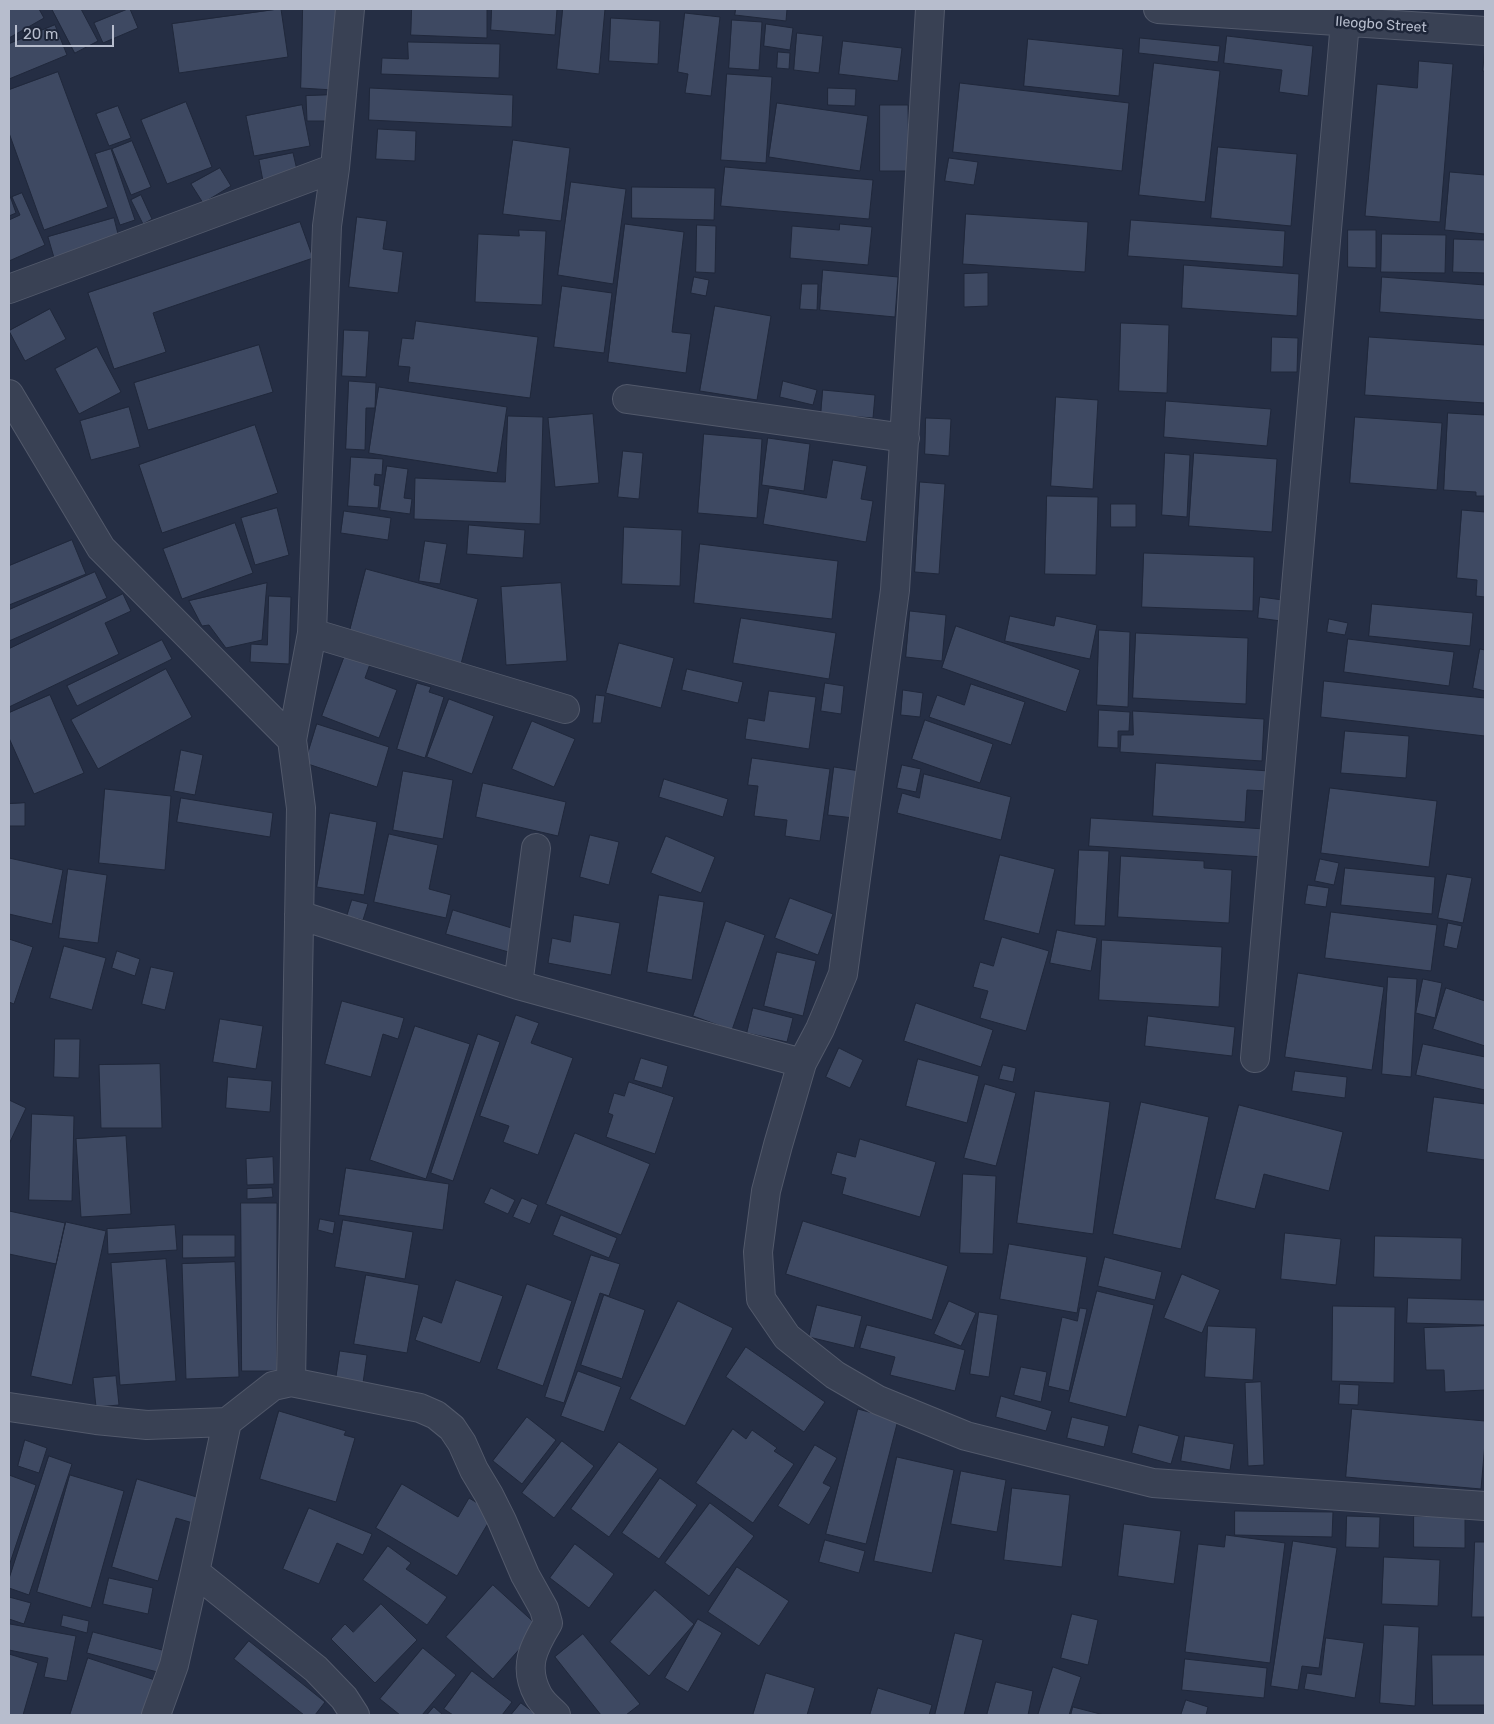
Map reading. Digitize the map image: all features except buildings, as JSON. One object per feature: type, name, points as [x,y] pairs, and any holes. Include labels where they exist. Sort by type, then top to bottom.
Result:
[{"type":"street","points":[[291,1382],[301,808],[292,740],[312,633],[326,226],[335,168],[350,9]]},
{"type":"street","points":[[930,9],[895,590],[843,974],[820,1029],[802,1063],[766,1190],[758,1252],[761,1298],[787,1337],[835,1374],[878,1400],[966,1436],[1153,1483],[1485,1506]]},
{"type":"street","name":"Ileogbo Street","points":[[1158,9],[1485,31]]},
{"type":"street","points":[[1255,1058],[1345,22]]},
{"type":"street","points":[[9,290],[335,168]]},
{"type":"street","points":[[9,394],[101,548],[292,740]]},
{"type":"street","points":[[627,399],[904,438]]},
{"type":"street","points":[[312,633],[565,709]]},
{"type":"street","points":[[518,986],[536,848]]},
{"type":"street","points":[[299,915],[518,986],[802,1063]]},
{"type":"street","points":[[9,1407],[96,1420],[148,1425],[227,1422],[273,1386],[291,1382],[420,1408],[436,1415],[452,1428],[462,1443],[474,1470],[489,1495],[525,1575],[544,1609],[548,1623],[534,1645],[529,1672],[538,1696],[556,1715]]},
{"type":"street","points":[[156,1715],[174,1665],[227,1422]]},
{"type":"street","points":[[195,1572],[316,1670],[344,1698],[355,1715]]}]
